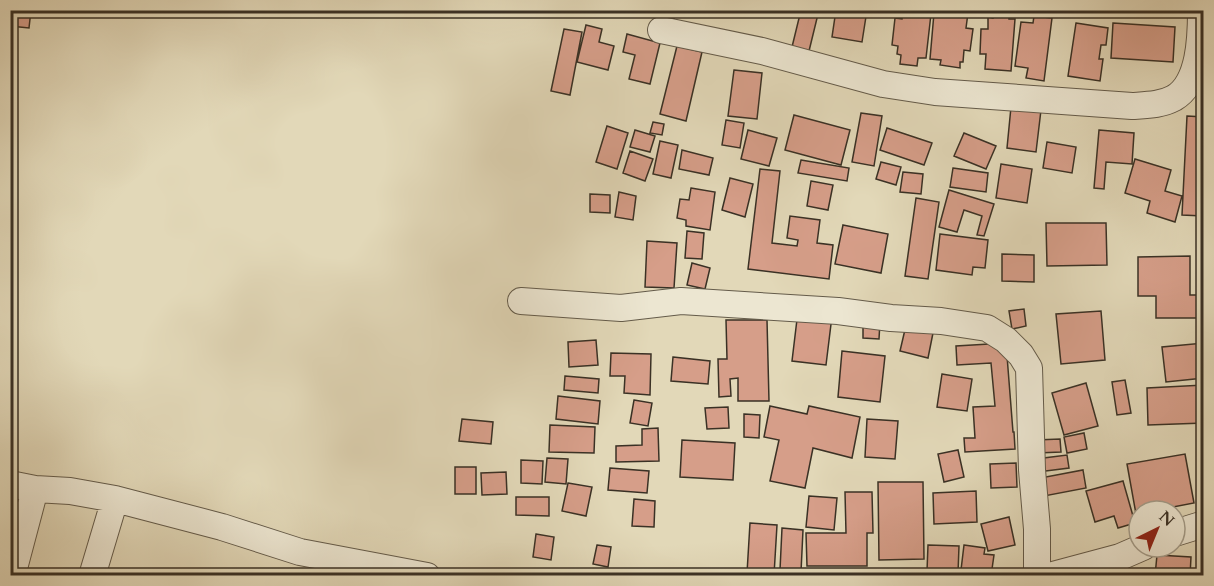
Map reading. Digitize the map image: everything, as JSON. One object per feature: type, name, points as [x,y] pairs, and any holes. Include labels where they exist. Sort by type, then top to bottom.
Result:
[{"type":"street","points":[[661,30],[762,51],[883,84],[935,92],[1132,106],[1157,104],[1175,97],[1186,86],[1197,62],[1201,10]]},
{"type":"street","points":[[521,301],[621,308],[681,301],[941,321],[987,328],[1006,340],[1021,355],[1029,368],[1032,471],[1037,529],[1037,576]]},
{"type":"street","points":[[12,576],[23,487],[70,491],[115,499],[222,527],[300,552],[427,576]]},
{"type":"street","points":[[92,576],[115,499]]},
{"type":"street","points":[[1187,529],[1203,524]]},
{"type":"street","points":[[1049,576],[1127,554]]},
{"type":"building","points":[[10,10],[31,10],[29,28],[10,26]]},
{"type":"building","points":[[653,10],[677,10],[673,21],[652,14]]},
{"type":"building","points":[[801,10],[819,10],[809,51],[792,47]]},
{"type":"building","points":[[836,10],[867,10],[862,42],[832,37]]},
{"type":"building","points":[[922,10],[922,13],[931,14],[926,58],[918,58],[917,66],[900,64],[901,55],[897,54],[898,46],[892,45],[895,18],[902,19],[903,11]]},
{"type":"building","points":[[947,11],[968,13],[966,28],[973,29],[970,51],[964,50],[960,68],[940,65],[941,60],[930,59],[934,13],[947,15]]},
{"type":"building","points":[[994,13],[1009,15],[1009,19],[1015,19],[1011,71],[985,69],[986,54],[980,54],[981,29],[988,29],[988,17],[993,18]]},
{"type":"building","points":[[1034,16],[1052,18],[1044,81],[1026,78],[1028,68],[1015,66],[1021,22],[1033,23]]},
{"type":"building","points":[[1076,23],[1108,28],[1106,45],[1101,45],[1099,59],[1103,59],[1100,81],[1068,76]]},
{"type":"building","points":[[1113,23],[1175,27],[1173,62],[1111,58]]},
{"type":"building","points":[[586,25],[602,29],[599,42],[614,46],[608,70],[577,62]]},
{"type":"building","points":[[564,29],[582,32],[570,95],[551,91]]},
{"type":"building","points":[[627,34],[660,43],[650,84],[629,79],[635,55],[623,52]]},
{"type":"building","points":[[677,46],[702,52],[686,121],[660,114]]},
{"type":"building","points":[[734,70],[762,73],[757,119],[728,116]]},
{"type":"building","points":[[1011,107],[1041,110],[1036,152],[1007,148]]},
{"type":"building","points":[[861,113],[882,116],[874,166],[852,162]]},
{"type":"building","points":[[794,115],[850,130],[841,165],[785,150]]},
{"type":"building","points":[[1187,116],[1204,117],[1203,216],[1182,215]]},
{"type":"building","points":[[726,120],[744,123],[740,148],[722,145]]},
{"type":"building","points":[[653,122],[664,124],[662,135],[650,133]]},
{"type":"building","points":[[607,126],[628,133],[617,169],[596,162]]},
{"type":"building","points":[[887,128],[932,143],[924,165],[880,150]]},
{"type":"building","points":[[635,130],[655,136],[650,152],[630,147]]},
{"type":"building","points":[[748,130],[777,138],[769,166],[741,159]]},
{"type":"building","points":[[1099,130],[1134,133],[1132,164],[1106,162],[1104,189],[1094,188]]},
{"type":"building","points":[[964,133],[996,146],[986,169],[954,156]]},
{"type":"building","points":[[660,141],[678,145],[671,178],[653,174]]},
{"type":"building","points":[[1047,142],[1076,147],[1072,173],[1043,168]]},
{"type":"building","points":[[682,150],[713,158],[709,175],[679,169]]},
{"type":"building","points":[[630,151],[653,159],[645,181],[623,173]]},
{"type":"building","points":[[1135,159],[1171,170],[1165,191],[1182,196],[1175,222],[1147,213],[1150,201],[1125,193]]},
{"type":"building","points":[[801,160],[849,168],[847,181],[798,173]]},
{"type":"building","points":[[881,162],[901,167],[896,185],[876,179]]},
{"type":"building","points":[[1001,164],[1032,169],[1027,203],[996,198]]},
{"type":"building","points":[[953,168],[988,173],[986,192],[950,187]]},
{"type":"building","points":[[760,169],[780,171],[772,243],[797,246],[798,240],[787,238],[790,216],[820,220],[817,243],[833,245],[829,279],[748,269]]},
{"type":"building","points":[[903,172],[923,174],[921,194],[900,192]]},
{"type":"building","points":[[730,178],[753,184],[745,217],[722,210]]},
{"type":"building","points":[[811,181],[833,185],[828,210],[807,206]]},
{"type":"building","points":[[691,188],[715,192],[710,230],[686,226],[686,220],[677,218],[680,199],[689,200]]},
{"type":"building","points":[[949,190],[994,204],[984,236],[977,235],[982,216],[964,210],[957,232],[939,227]]},
{"type":"building","points":[[619,192],[636,196],[633,220],[615,217]]},
{"type":"building","points":[[590,194],[610,195],[610,213],[590,212]]},
{"type":"building","points":[[916,198],[939,202],[928,279],[905,276]]},
{"type":"building","points":[[1046,223],[1106,223],[1107,265],[1047,266]]},
{"type":"building","points":[[843,225],[888,234],[881,273],[835,264]]},
{"type":"building","points":[[687,231],[704,233],[702,259],[685,258]]},
{"type":"building","points":[[940,234],[988,240],[985,268],[973,267],[972,275],[936,270]]},
{"type":"building","points":[[647,241],[677,243],[674,288],[645,287]]},
{"type":"building","points":[[1002,254],[1034,255],[1034,282],[1002,281]]},
{"type":"building","points":[[1190,256],[1190,295],[1204,295],[1204,318],[1156,318],[1156,296],[1138,296],[1138,257]]},
{"type":"building","points":[[692,263],[710,268],[705,289],[687,285]]},
{"type":"building","points":[[1024,309],[1026,326],[1012,329],[1009,311]]},
{"type":"building","points":[[798,311],[832,316],[826,365],[792,361]]},
{"type":"building","points":[[1101,311],[1105,360],[1061,364],[1056,314]]},
{"type":"building","points":[[726,320],[767,320],[769,401],[738,401],[738,378],[730,379],[731,396],[719,397],[718,359],[727,359]]},
{"type":"building","points":[[863,321],[880,322],[879,339],[863,338]]},
{"type":"building","points":[[907,321],[934,328],[928,358],[900,351]]},
{"type":"building","points":[[596,340],[598,365],[569,367],[568,342]]},
{"type":"building","points":[[1006,343],[1015,449],[965,452],[964,438],[975,438],[973,407],[995,406],[991,363],[957,365],[956,346]]},
{"type":"building","points":[[1204,343],[1204,378],[1166,382],[1162,347]]},
{"type":"building","points":[[842,351],[885,356],[880,402],[838,397]]},
{"type":"building","points":[[611,353],[651,354],[650,395],[624,393],[625,376],[610,376]]},
{"type":"building","points":[[673,357],[710,361],[708,384],[671,381]]},
{"type":"building","points":[[942,374],[972,379],[967,411],[937,407]]},
{"type":"building","points":[[565,376],[599,379],[598,393],[564,390]]},
{"type":"building","points":[[1125,380],[1131,413],[1117,415],[1112,382]]},
{"type":"building","points":[[1086,383],[1098,426],[1064,435],[1052,393]]},
{"type":"building","points":[[1204,385],[1204,423],[1148,425],[1147,388]]},
{"type":"building","points":[[558,396],[600,401],[598,424],[556,419]]},
{"type":"building","points":[[634,400],[652,403],[648,426],[630,423]]},
{"type":"building","points":[[770,406],[807,414],[809,406],[860,417],[852,458],[813,448],[805,488],[770,481],[779,440],[764,437]]},
{"type":"building","points":[[728,407],[729,428],[707,429],[705,408]]},
{"type":"building","points":[[744,414],[760,415],[759,438],[744,437]]},
{"type":"building","points":[[462,419],[493,422],[491,444],[459,441]]},
{"type":"building","points":[[867,419],[898,421],[895,459],[865,457]]},
{"type":"building","points":[[550,425],[595,427],[594,453],[549,452]]},
{"type":"building","points":[[658,428],[659,461],[616,462],[616,446],[642,445],[642,429]]},
{"type":"building","points":[[1084,433],[1087,449],[1067,453],[1064,437]]},
{"type":"building","points":[[1060,439],[1061,452],[1037,453],[1036,440]]},
{"type":"building","points":[[682,440],[735,443],[733,480],[680,477]]},
{"type":"building","points":[[958,450],[964,477],[944,482],[938,454]]},
{"type":"building","points":[[1185,454],[1194,503],[1187,504],[1187,499],[1133,499],[1127,464]]},
{"type":"building","points":[[1067,455],[1069,468],[1038,472],[1036,459]]},
{"type":"building","points":[[547,458],[568,459],[566,484],[545,482]]},
{"type":"building","points":[[521,460],[543,461],[542,484],[521,483]]},
{"type":"building","points":[[1016,463],[1017,487],[991,488],[990,464]]},
{"type":"building","points":[[455,467],[476,467],[476,494],[455,494]]},
{"type":"building","points":[[610,468],[649,471],[647,493],[608,490]]},
{"type":"building","points":[[1083,470],[1086,488],[1039,497],[1035,479]]},
{"type":"building","points":[[506,472],[507,494],[482,495],[481,473]]},
{"type":"building","points":[[1123,481],[1128,499],[1127,525],[1118,528],[1114,516],[1095,522],[1086,491]]},
{"type":"building","points":[[878,482],[923,482],[924,559],[879,560]]},
{"type":"building","points":[[568,483],[592,487],[586,516],[562,511]]},
{"type":"building","points":[[976,491],[977,522],[934,524],[933,493]]},
{"type":"building","points":[[845,492],[872,492],[873,533],[867,533],[867,566],[807,566],[806,533],[846,533]]},
{"type":"building","points":[[809,496],[837,498],[834,530],[806,527]]},
{"type":"building","points":[[516,497],[549,497],[549,516],[516,515]]},
{"type":"building","points":[[634,499],[655,501],[654,527],[632,526]]},
{"type":"building","points":[[1009,517],[1015,545],[988,551],[981,524]]},
{"type":"building","points":[[750,523],[777,525],[774,575],[747,573]]},
{"type":"building","points":[[782,528],[803,530],[801,572],[780,570]]},
{"type":"building","points":[[536,534],[554,537],[551,560],[533,557]]},
{"type":"building","points":[[597,545],[611,547],[608,567],[593,564]]},
{"type":"building","points":[[928,545],[959,546],[958,573],[927,571]]},
{"type":"building","points":[[964,545],[985,548],[984,554],[994,555],[991,576],[961,570]]},
{"type":"building","points":[[1191,557],[1190,576],[1155,576],[1157,559]]}]
